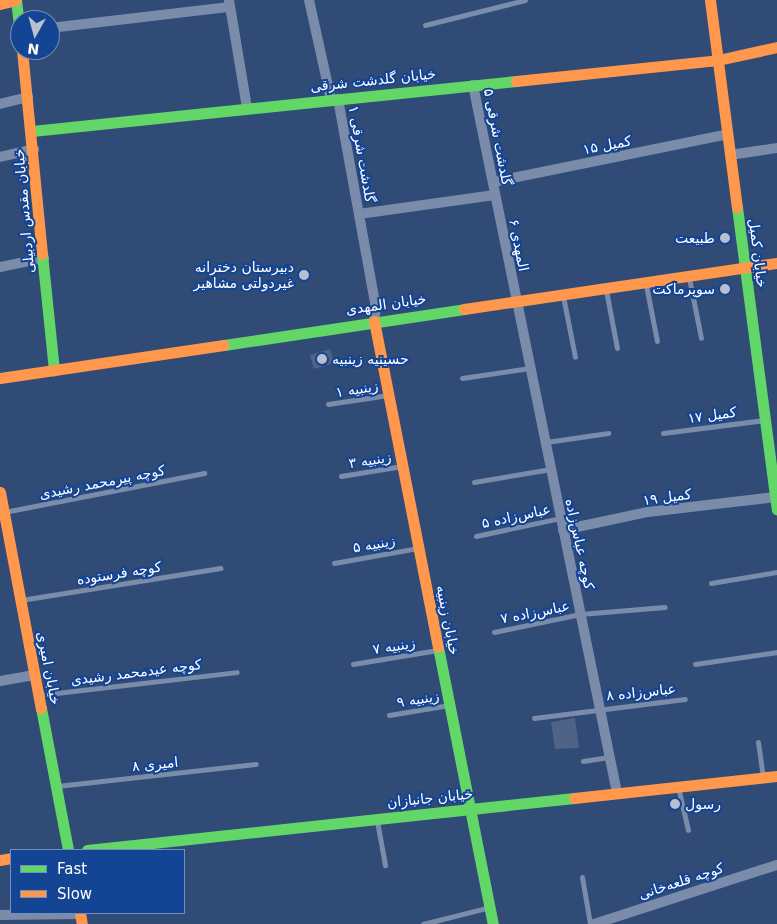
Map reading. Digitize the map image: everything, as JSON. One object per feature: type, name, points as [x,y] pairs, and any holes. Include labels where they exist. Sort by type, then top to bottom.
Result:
[{"type":"street","points":[[0,4],[16,0]]},
{"type":"street","name":"گلدشت شرقی ۱","points":[[309,0],[334,99],[359,214],[376,308],[374,321]]},
{"type":"street","name":"خیابان کمیل","points":[[710,0],[776,503]]},
{"type":"street","points":[[60,27],[230,4],[247,108]]},
{"type":"street","name":"خیابان گلدشت شرقی","points":[[32,131],[718,60],[777,48]]},
{"type":"street","name":"خیابان مقدس اردبیلی","points":[[23,60],[34,149],[54,370]]},
{"type":"street","name":"گلدشت شرقی ۵","points":[[473,85],[495,195]]},
{"type":"street","points":[[0,104],[28,97]]},
{"type":"street","name":"کمیل ۱۵","points":[[493,182],[728,134]]},
{"type":"street","points":[[730,155],[777,148]]},
{"type":"street","points":[[0,157],[34,149]]},
{"type":"street","points":[[359,214],[495,195]]},
{"type":"street","name":"المهدی ۶","points":[[495,195],[516,300]]},
{"type":"street","points":[[0,267],[44,258]]},
{"type":"street","name":"خیابان المهدی","points":[[0,378],[374,321],[777,263]]},
{"type":"street","name":"کوچه عباس‌زاده","points":[[516,300],[617,793]]},
{"type":"street","name":"خیابان زینبیه","points":[[374,321],[493,924]]},
{"type":"street","name":"خیابان امیری","points":[[0,492],[68,849]]},
{"type":"street","name":"کمیل ۱۹","points":[[563,530],[648,512],[776,503]]},
{"type":"street","points":[[0,682],[35,675]]},
{"type":"street","name":"خیابان جانبازان","points":[[96,849],[777,776]]},
{"type":"street","name":"کوچه قلعه‌خانی","points":[[592,924],[777,865]]},
{"type":"street","points":[[0,914],[80,917]]},
{"type":"lane","points":[[425,25],[525,0]]},
{"type":"lane","points":[[688,276],[701,338]]},
{"type":"lane","points":[[646,282],[658,341]]},
{"type":"lane","points":[[605,287],[617,348]]},
{"type":"lane","points":[[563,294],[576,357]]},
{"type":"lane","points":[[462,378],[530,368]]},
{"type":"lane","name":"زینبیه ۱","points":[[328,404],[388,395]]},
{"type":"lane","name":"کمیل ۱۷","points":[[663,433],[765,420]]},
{"type":"lane","points":[[545,442],[608,433]]},
{"type":"lane","name":"زینبیه ۳","points":[[341,476],[402,466]]},
{"type":"lane","points":[[474,482],[551,469]]},
{"type":"lane","name":"کوچه پیرمحمد رشیدی","points":[[4,512],[204,473]]},
{"type":"lane","name":"عباس‌زاده ۵","points":[[476,536],[561,518]]},
{"type":"lane","name":"زینبیه ۵","points":[[334,563],[419,548]]},
{"type":"lane","name":"کوچه فرستوده","points":[[21,600],[220,568]]},
{"type":"lane","points":[[711,582],[777,572]]},
{"type":"lane","name":"عباس‌زاده ۷","points":[[494,632],[580,614],[665,607]]},
{"type":"lane","name":"زینبیه ۷","points":[[353,664],[439,650]]},
{"type":"lane","points":[[695,664],[777,652]]},
{"type":"lane","name":"کوچه عیدمحمد رشیدی","points":[[39,696],[237,672]]},
{"type":"lane","name":"عباس‌زاده ۸","points":[[534,718],[600,708],[685,699]]},
{"type":"lane","name":"زینبیه ۹","points":[[389,715],[450,705]]},
{"type":"lane","points":[[758,742],[763,778]]},
{"type":"lane","points":[[583,761],[610,756]]},
{"type":"lane","name":"امیری ۸","points":[[56,786],[256,764]]},
{"type":"lane","points":[[678,787],[688,830]]},
{"type":"lane","points":[[377,819],[385,864]]},
{"type":"lane","points":[[582,876],[592,924]]},
{"type":"lane","points":[[423,924],[490,907]]},
{"type":"building","name":"حسینیه زینبیه","points":[[330,349],[334,363],[314,369],[310,355]]},
{"type":"building","points":[[575,718],[579,748],[555,749],[551,722]]},
{"type":"traffic: fast","points":[[16,0],[17,10]]},
{"type":"traffic: fast","points":[[32,131],[516,81]]},
{"type":"traffic: fast","points":[[737,207],[777,509]]},
{"type":"traffic: fast","points":[[42,254],[54,370]]},
{"type":"traffic: fast","points":[[224,345],[464,309]]},
{"type":"traffic: fast","points":[[438,647],[493,924]]},
{"type":"traffic: fast","points":[[41,708],[68,849]]},
{"type":"traffic: fast","points":[[96,849],[574,798]]},
{"type":"traffic: slow","points":[[0,4],[16,0]]},
{"type":"traffic: slow","points":[[710,0],[737,207]]},
{"type":"traffic: slow","points":[[516,81],[718,60],[777,47]]},
{"type":"traffic: slow","points":[[23,60],[42,254]]},
{"type":"traffic: slow","points":[[464,309],[777,263]]},
{"type":"traffic: slow","points":[[374,321],[438,647]]},
{"type":"traffic: slow","points":[[0,378],[224,345]]},
{"type":"traffic: slow","points":[[0,492],[41,708]]},
{"type":"traffic: slow","points":[[574,798],[777,776]]},
{"type":"traffic: slow","points":[[0,860],[10,858]]},
{"type":"traffic: slow","points":[[80,914],[82,924]]},
{"type":"place","name":"طبیعت","points":[[725,238]]},
{"type":"place","name":"دبیرستان دخترانه غیردولتی مشاهیر","points":[[304,275]]},
{"type":"place","name":"سوپرماکت","points":[[725,289]]},
{"type":"place","name":"حسینیه زینبیه","points":[[322,359]]},
{"type":"place","name":"رسول","points":[[675,804]]}]
